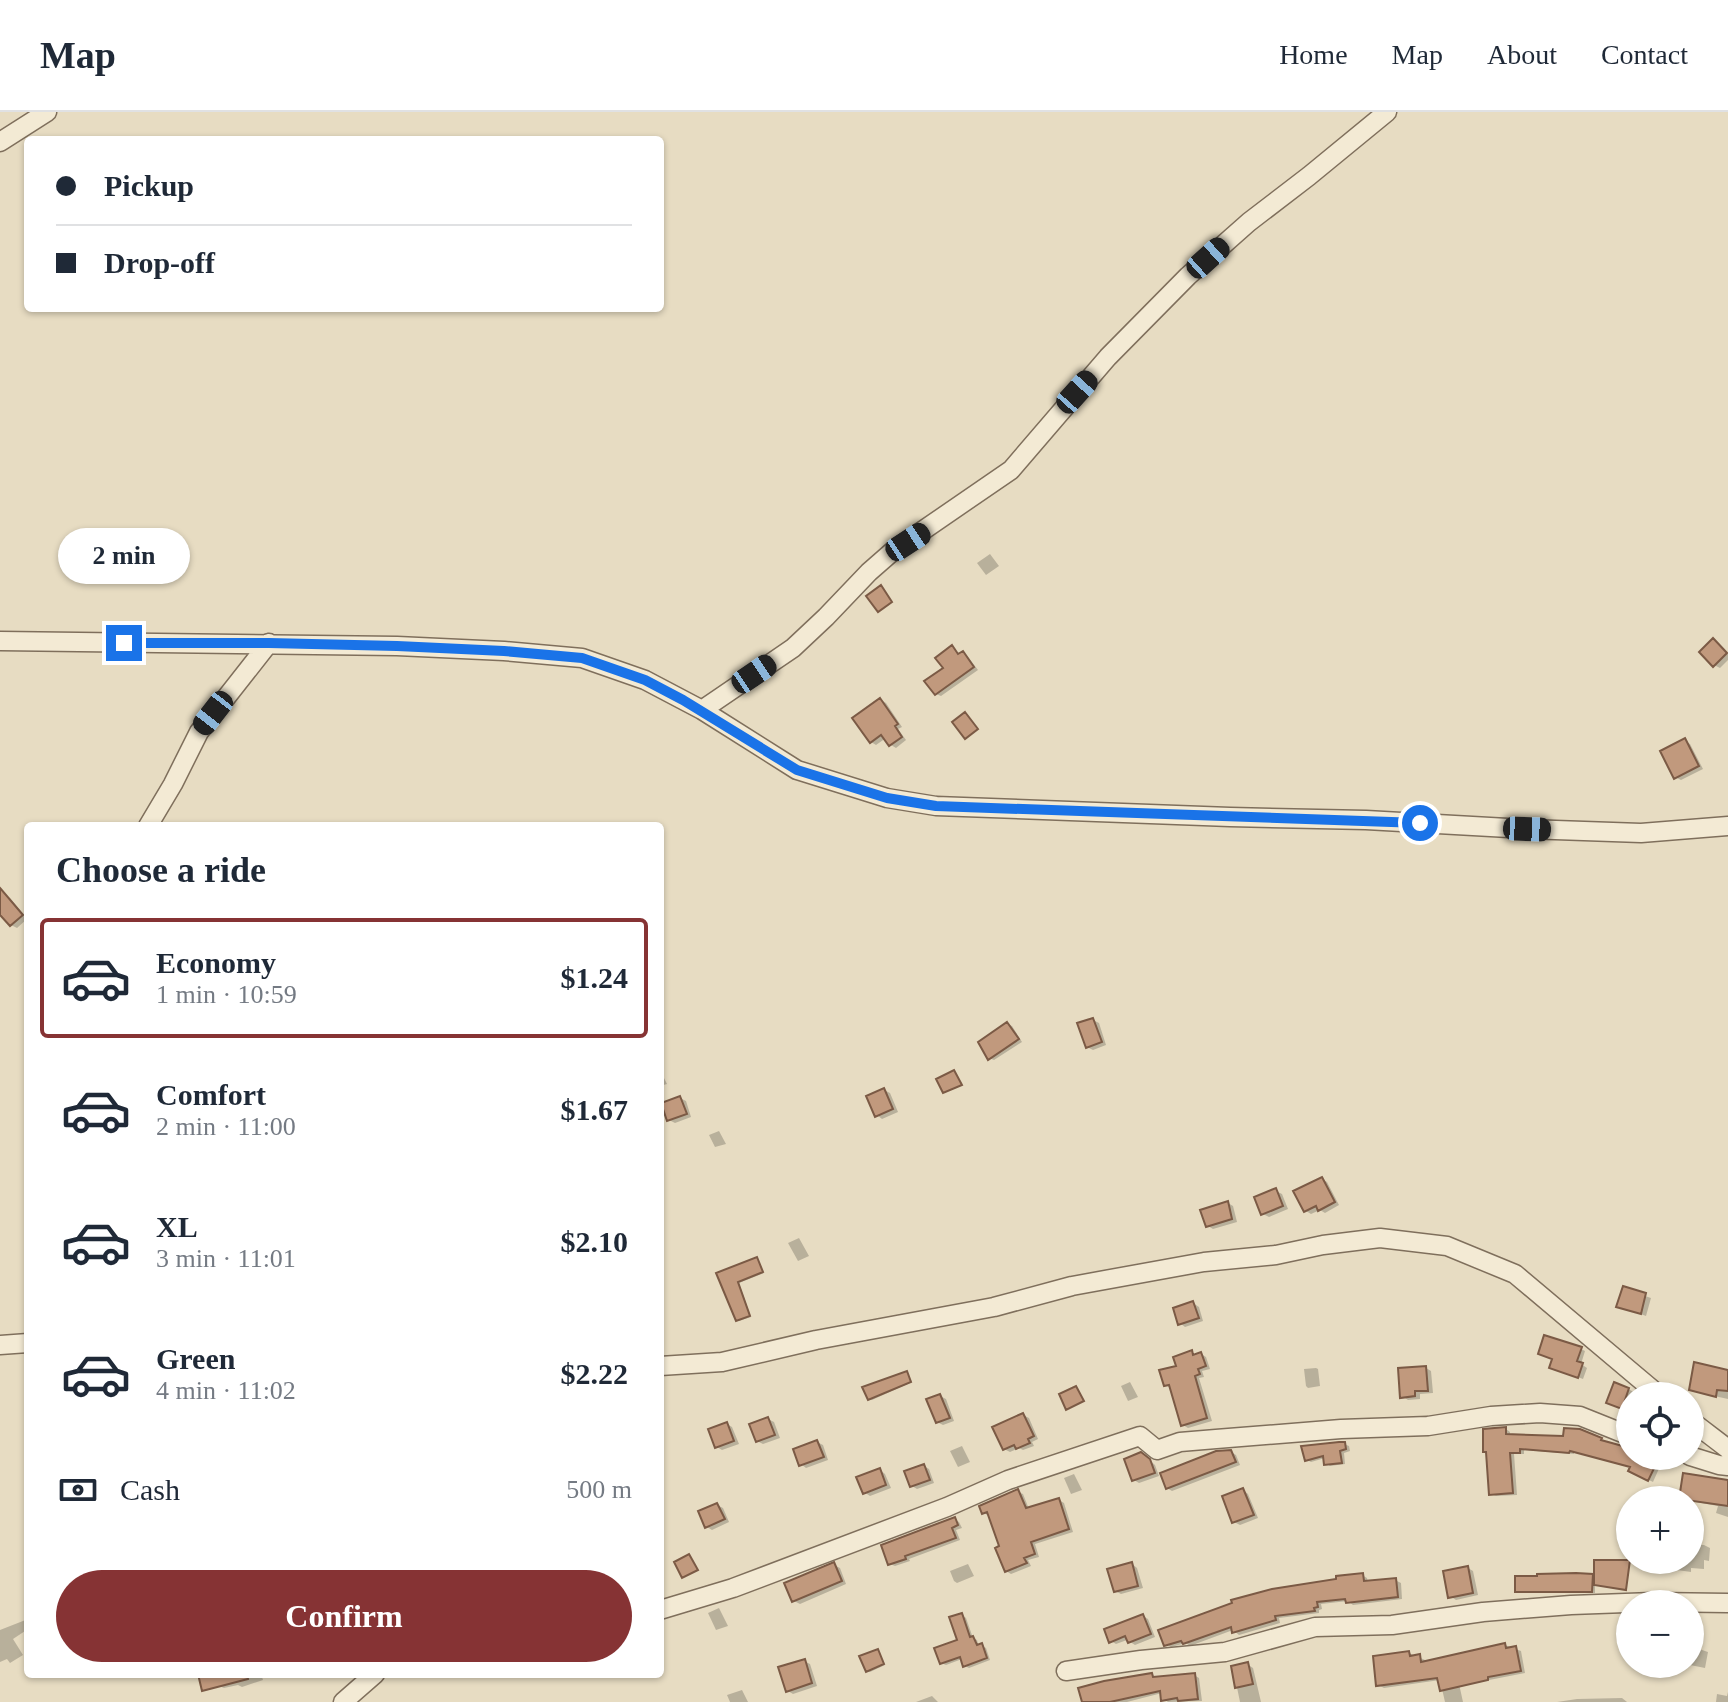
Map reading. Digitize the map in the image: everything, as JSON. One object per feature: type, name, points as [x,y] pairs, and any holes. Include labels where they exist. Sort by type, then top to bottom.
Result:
[{"type":"street","points":[[0,142],[47,112]]},
{"type":"street","points":[[702,710],[793,648],[893,551],[1011,470],[1108,357],[1188,276],[1249,222],[1387,112]]},
{"type":"street","points":[[0,641],[269,643],[504,651],[582,658],[645,680],[702,710],[797,770],[887,798],[936,806],[1366,820],[1641,833],[1728,826]]},
{"type":"street","points":[[150,822],[199,732],[269,643]]},
{"type":"street","points":[[664,1366],[722,1362],[816,1340],[994,1307],[1087,1283],[1204,1262],[1276,1255],[1380,1238],[1447,1246],[1515,1274],[1643,1382]]},
{"type":"street","points":[[0,1345],[24,1343]]},
{"type":"street","points":[[664,1609],[733,1588],[947,1507],[1008,1480],[1140,1436],[1157,1450],[1180,1442],[1341,1429],[1428,1426],[1491,1416],[1540,1413],[1580,1416],[1616,1430]]},
{"type":"street","points":[[1704,1431],[1728,1449]]},
{"type":"street","points":[[1704,1460],[1728,1466]]},
{"type":"street","points":[[1066,1671],[1225,1652],[1315,1627],[1392,1625],[1483,1612],[1571,1605],[1728,1603]]},
{"type":"street","points":[[343,1702],[371,1678]]},
{"type":"building","points":[[881,585],[892,602],[878,612],[866,596]]},
{"type":"building","points":[[1713,638],[1727,653],[1713,667],[1699,652]]},
{"type":"building","points":[[952,645],[958,654],[963,651],[974,667],[935,695],[924,681],[943,668],[935,658]]},
{"type":"building","points":[[880,698],[898,724],[895,726],[902,737],[889,746],[881,735],[870,743],[852,718]]},
{"type":"building","points":[[965,712],[978,729],[965,739],[952,722]]},
{"type":"building","points":[[1685,738],[1699,766],[1674,779],[1660,751]]},
{"type":"building","points":[[0,888],[23,915],[10,926],[0,915]]},
{"type":"building","points":[[1093,1018],[1102,1042],[1086,1048],[1077,1023]]},
{"type":"building","points":[[1007,1022],[1019,1039],[988,1060],[978,1042]]},
{"type":"building","points":[[954,1070],[962,1085],[943,1093],[936,1079]]},
{"type":"building","points":[[884,1088],[893,1109],[875,1117],[866,1096]]},
{"type":"building","points":[[680,1096],[687,1114],[667,1121],[664,1102]]},
{"type":"building","points":[[1322,1177],[1335,1202],[1318,1211],[1316,1206],[1304,1212],[1293,1191]]},
{"type":"building","points":[[1276,1188],[1283,1206],[1261,1215],[1254,1197]]},
{"type":"building","points":[[1228,1201],[1232,1219],[1206,1227],[1200,1210]]},
{"type":"building","points":[[757,1257],[763,1272],[738,1282],[750,1316],[736,1321],[716,1273]]},
{"type":"building","points":[[1623,1286],[1646,1293],[1641,1314],[1616,1307]]},
{"type":"building","points":[[1193,1301],[1199,1318],[1178,1325],[1173,1308]]},
{"type":"building","points":[[1544,1335],[1582,1347],[1577,1361],[1583,1363],[1578,1378],[1549,1368],[1552,1359],[1538,1354]]},
{"type":"building","points":[[1192,1350],[1193,1355],[1201,1352],[1206,1366],[1198,1369],[1200,1374],[1195,1376],[1207,1418],[1181,1426],[1169,1385],[1164,1386],[1159,1370],[1176,1366],[1173,1357]]},
{"type":"building","points":[[1694,1362],[1728,1370],[1728,1391],[1717,1390],[1716,1397],[1704,1394],[1704,1382],[1690,1382]]},
{"type":"building","points":[[1426,1366],[1428,1391],[1415,1391],[1415,1396],[1400,1398],[1398,1368]]},
{"type":"building","points":[[907,1371],[911,1382],[868,1400],[862,1387]]},
{"type":"building","points":[[1614,1382],[1616,1383],[1616,1407],[1606,1403]]},
{"type":"building","points":[[1076,1386],[1084,1401],[1066,1410],[1059,1394]]},
{"type":"building","points":[[940,1394],[950,1418],[936,1423],[926,1399]]},
{"type":"building","points":[[1023,1413],[1034,1436],[1028,1439],[1030,1443],[1003,1450],[992,1427]]},
{"type":"building","points":[[768,1417],[775,1435],[756,1442],[749,1424]]},
{"type":"building","points":[[727,1422],[734,1441],[715,1448],[708,1429]]},
{"type":"building","points":[[1506,1427],[1506,1434],[1563,1436],[1564,1428],[1580,1429],[1616,1444],[1616,1463],[1570,1451],[1520,1449],[1520,1453],[1510,1453],[1513,1493],[1489,1495],[1483,1429]]},
{"type":"building","points":[[817,1440],[824,1457],[799,1466],[793,1449]]},
{"type":"building","points":[[1345,1442],[1346,1449],[1340,1451],[1342,1463],[1324,1465],[1323,1456],[1305,1461],[1301,1446]]},
{"type":"building","points":[[1231,1450],[1236,1462],[1166,1489],[1160,1473],[1216,1451]]},
{"type":"building","points":[[1141,1452],[1150,1459],[1155,1473],[1132,1481],[1124,1459]]},
{"type":"building","points":[[924,1464],[930,1480],[910,1487],[904,1471]]},
{"type":"building","points":[[880,1468],[886,1485],[863,1494],[856,1477]]},
{"type":"building","points":[[1628,1470],[1653,1470],[1648,1481]]},
{"type":"building","points":[[1683,1473],[1728,1480],[1728,1506],[1704,1503],[1704,1486],[1681,1486]]},
{"type":"building","points":[[1243,1488],[1254,1515],[1232,1523],[1222,1496]]},
{"type":"building","points":[[1018,1489],[1026,1508],[1059,1498],[1069,1529],[1031,1542],[1035,1554],[1024,1558],[1027,1563],[1005,1572],[995,1548],[999,1546],[987,1512],[982,1514],[979,1506]]},
{"type":"building","points":[[717,1503],[725,1519],[705,1528],[698,1511]]},
{"type":"building","points":[[955,1517],[958,1525],[952,1528],[956,1538],[888,1565],[881,1545]]},
{"type":"building","points":[[689,1554],[698,1570],[682,1578],[674,1562]]},
{"type":"building","points":[[1594,1560],[1616,1560],[1616,1574],[1628,1574],[1626,1590],[1594,1585]]},
{"type":"building","points":[[834,1562],[842,1581],[792,1602],[784,1583]]},
{"type":"building","points":[[1132,1562],[1138,1586],[1114,1592],[1107,1569]]},
{"type":"building","points":[[1468,1566],[1473,1593],[1448,1598],[1443,1571]]},
{"type":"building","points":[[1363,1573],[1364,1581],[1396,1578],[1398,1597],[1346,1603],[1345,1599],[1317,1602],[1315,1611],[1275,1616],[1276,1620],[1232,1633],[1231,1627],[1183,1644],[1181,1641],[1164,1646],[1158,1630],[1232,1603],[1231,1600],[1272,1589]]},
{"type":"building","points":[[1593,1574],[1592,1592],[1515,1592],[1515,1576]]},
{"type":"building","points":[[962,1613],[970,1637],[973,1636],[977,1645],[982,1643],[987,1658],[963,1667],[960,1657],[940,1664],[934,1648],[957,1640],[949,1617]]},
{"type":"building","points":[[1143,1614],[1151,1634],[1128,1643],[1125,1636],[1109,1643],[1104,1629]]},
{"type":"building","points":[[1505,1643],[1506,1648],[1516,1646],[1521,1671],[1440,1691],[1437,1678],[1376,1686],[1373,1656],[1409,1651],[1410,1656],[1420,1654],[1421,1662]]},
{"type":"building","points":[[878,1649],[884,1664],[866,1672],[859,1656]]},
{"type":"building","points":[[805,1659],[812,1683],[786,1692],[778,1667]]},
{"type":"building","points":[[1248,1662],[1253,1684],[1235,1688],[1231,1666]]},
{"type":"building","points":[[1152,1673],[1153,1677],[1195,1673],[1198,1699],[1161,1701],[1160,1691],[1110,1702],[1082,1702],[1078,1688]]},
{"type":"building","points":[[199,1678],[248,1678],[248,1679],[202,1691]]},
{"type":"route","points":[[124,643],[397,646],[582,658],[645,680],[702,710],[797,770],[887,798],[936,806],[1420,823]]}]
